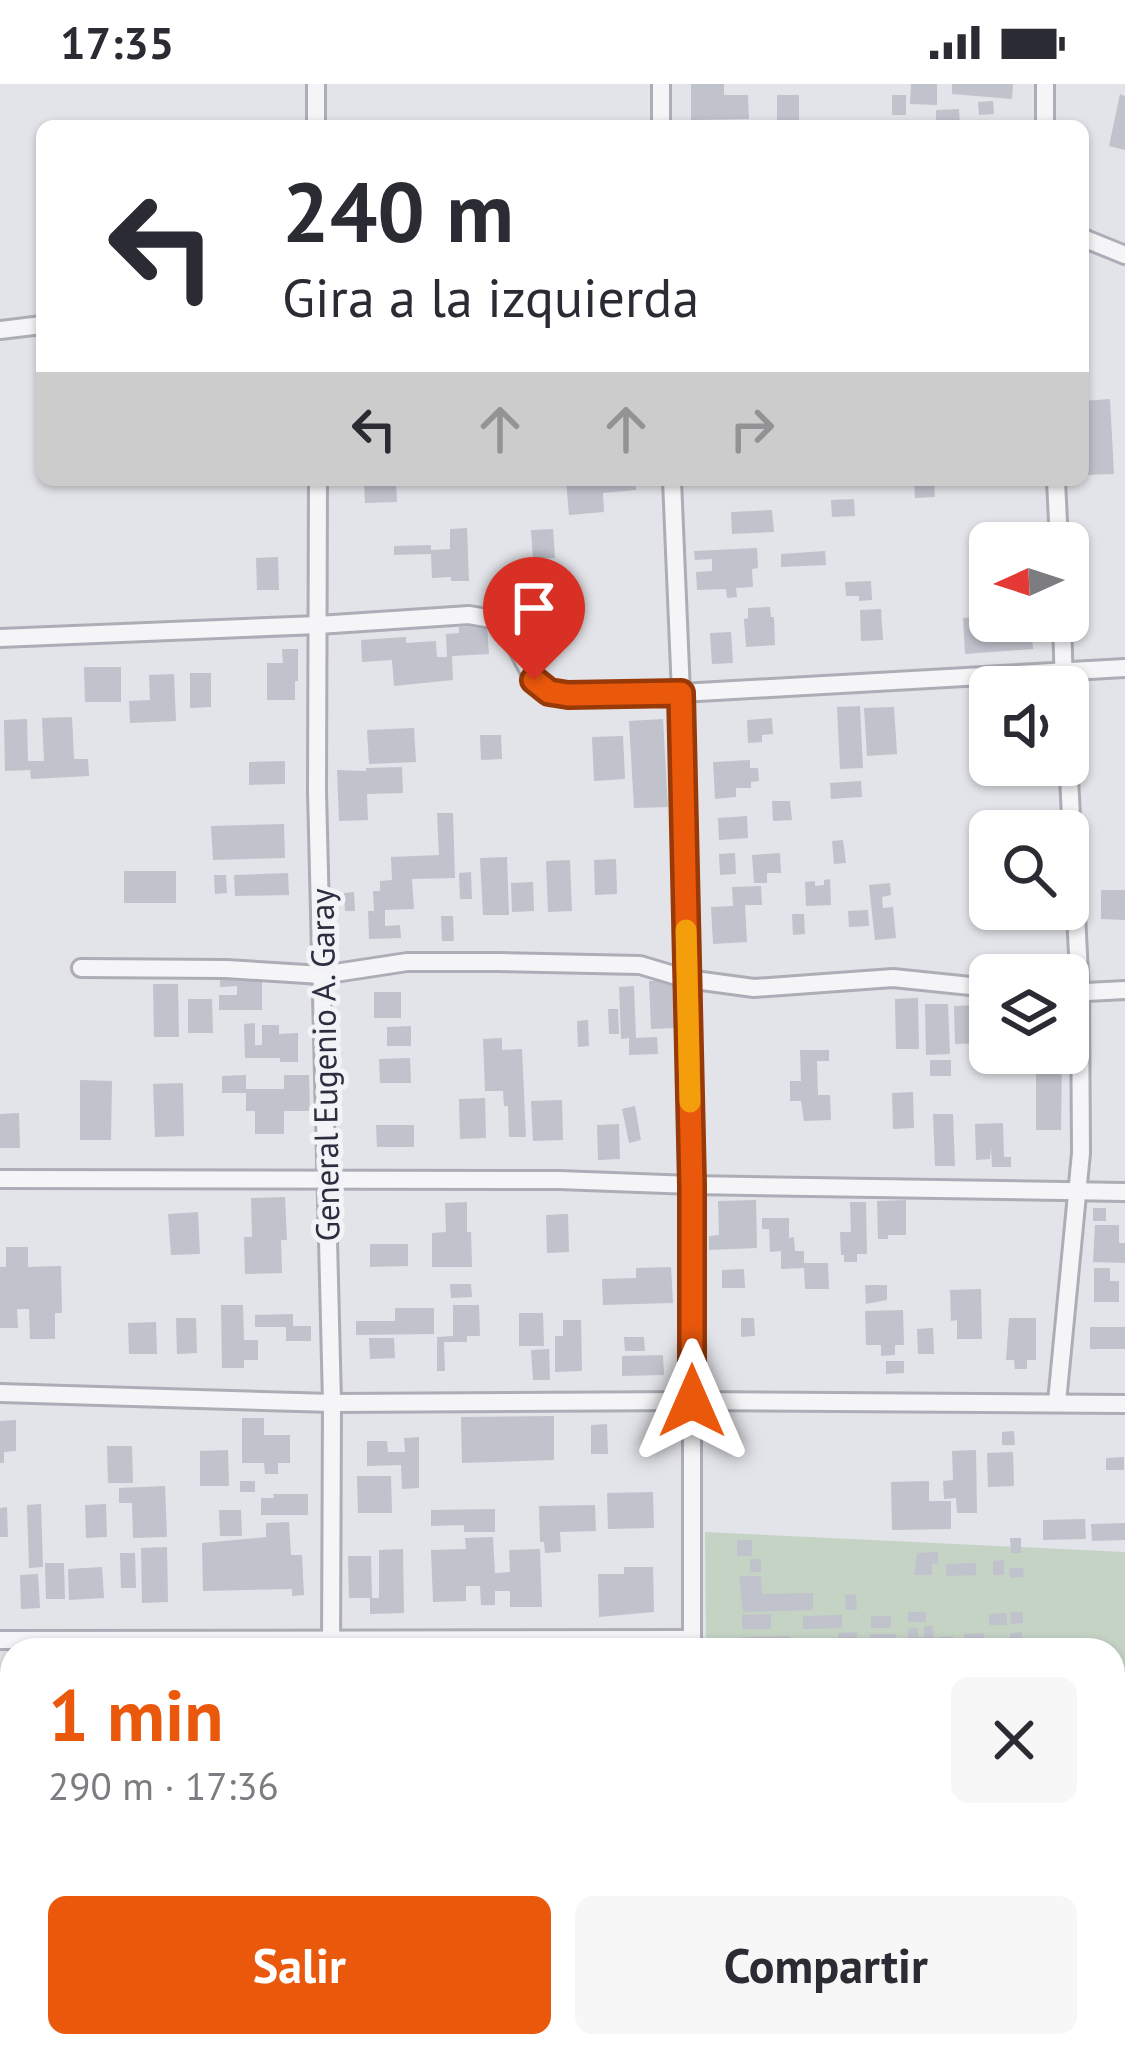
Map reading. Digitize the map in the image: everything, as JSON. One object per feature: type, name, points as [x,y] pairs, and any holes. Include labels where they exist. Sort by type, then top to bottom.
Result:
[{"type":"street","points":[[316,84],[316,120]]},
{"type":"street","points":[[661,84],[661,120]]},
{"type":"street","points":[[1045,84],[1045,120]]},
{"type":"street","points":[[1089,240],[1125,255]]},
{"type":"street","points":[[0,330],[36,326]]},
{"type":"street","name":"General Eugenio A. Garay","points":[[318,486],[317,790],[332,1403],[331,1638]]},
{"type":"street","points":[[672,486],[692,1185],[692,1638]]},
{"type":"street","points":[[1056,486],[1058,522]]},
{"type":"street","points":[[0,638],[470,616],[492,619],[508,631],[534,680],[549,692],[568,695],[969,682]]},
{"type":"street","points":[[1089,674],[1125,668]]},
{"type":"street","points":[[1069,786],[1073,954]]},
{"type":"street","points":[[81,968],[322,975],[407,962],[498,962],[640,965],[687,979],[754,988],[893,978],[969,986]]},
{"type":"street","points":[[1089,992],[1125,990]]},
{"type":"street","points":[[1057,1402],[1081,1153],[1078,1074]]},
{"type":"street","points":[[0,1179],[559,1180],[1125,1192]]},
{"type":"street","points":[[0,1393],[332,1403],[1125,1404]]},
{"type":"green space","points":[[705,1532],[1125,1552],[1125,1638],[706,1638]]},
{"type":"building","points":[[691,84],[724,84],[724,95],[748,95],[749,119],[691,120]]},
{"type":"building","points":[[911,84],[937,84],[937,105],[910,104]]},
{"type":"building","points":[[952,84],[1013,84],[1012,99],[952,94]]},
{"type":"building","points":[[1120,94],[1125,96],[1125,150],[1109,146]]},
{"type":"building","points":[[777,95],[799,95],[799,120],[777,120]]},
{"type":"building","points":[[892,95],[906,95],[906,115],[892,115]]},
{"type":"building","points":[[993,101],[994,114],[979,115],[978,102]]},
{"type":"building","points":[[959,109],[960,120],[936,120],[936,110]]},
{"type":"building","points":[[1110,399],[1114,474],[1089,475],[1089,401]]},
{"type":"building","points":[[364,486],[396,486],[397,502],[365,503]]},
{"type":"building","points":[[567,486],[636,486],[636,490],[603,493],[604,512],[569,515]]},
{"type":"building","points":[[914,486],[934,486],[935,497],[915,498]]},
{"type":"building","points":[[854,499],[855,516],[832,517],[831,500]]},
{"type":"building","points":[[772,510],[774,532],[732,534],[731,512]]},
{"type":"building","points":[[467,528],[469,581],[432,578],[431,554],[394,555],[394,546],[431,545],[431,550],[450,549],[450,529]]},
{"type":"building","points":[[553,529],[555,558],[533,559],[531,530]]},
{"type":"building","points":[[757,548],[753,587],[736,588],[737,597],[727,598],[726,589],[697,590],[696,572],[712,571],[712,559],[695,560],[694,551]]},
{"type":"building","points":[[825,551],[826,565],[781,567],[781,554]]},
{"type":"building","points":[[278,557],[279,590],[257,590],[256,558]]},
{"type":"building","points":[[871,581],[872,600],[846,596],[845,582]]},
{"type":"building","points":[[578,582],[579,606],[547,608],[547,602],[539,603],[538,590],[546,585]]},
{"type":"building","points":[[770,607],[775,645],[746,647],[748,608]]},
{"type":"building","points":[[881,609],[883,640],[861,641],[860,610]]},
{"type":"building","points":[[963,618],[969,618],[969,642],[1032,642],[1033,649],[965,654]]},
{"type":"building","points":[[487,625],[489,654],[452,656],[453,680],[394,686],[392,660],[362,662],[361,640],[436,641],[437,657],[447,657],[446,634],[459,633],[459,627]]},
{"type":"building","points":[[731,632],[733,663],[712,664],[710,633]]},
{"type":"building","points":[[282,649],[298,649],[295,700],[267,700],[267,663],[283,663]]},
{"type":"building","points":[[84,667],[121,667],[121,702],[85,702]]},
{"type":"building","points":[[190,673],[211,673],[211,707],[190,708]]},
{"type":"building","points":[[174,674],[176,721],[130,723],[129,701],[150,700],[149,675]]},
{"type":"building","points":[[860,706],[863,768],[840,769],[837,707]]},
{"type":"building","points":[[894,707],[897,754],[867,756],[864,708]]},
{"type":"building","points":[[72,717],[74,759],[88,759],[89,776],[31,779],[30,770],[5,771],[4,720],[27,719],[28,761],[44,761],[42,718]]},
{"type":"building","points":[[772,718],[773,734],[762,735],[762,742],[748,743],[747,720]]},
{"type":"building","points":[[663,719],[668,807],[634,808],[629,721]]},
{"type":"building","points":[[414,728],[416,762],[369,764],[367,730]]},
{"type":"building","points":[[480,735],[501,735],[502,759],[481,760]]},
{"type":"building","points":[[623,736],[625,779],[594,781],[592,737]]},
{"type":"building","points":[[750,760],[750,768],[758,768],[759,781],[751,782],[751,788],[736,788],[736,797],[715,799],[713,762]]},
{"type":"building","points":[[285,761],[285,784],[249,785],[249,762]]},
{"type":"building","points":[[402,767],[403,793],[367,794],[368,820],[339,821],[337,770]]},
{"type":"building","points":[[861,781],[862,797],[831,799],[830,783]]},
{"type":"building","points":[[772,801],[790,801],[792,820],[773,821]]},
{"type":"building","points":[[437,813],[453,813],[455,878],[412,879],[414,909],[385,910],[385,926],[400,925],[401,938],[369,939],[373,891],[380,891],[380,881],[392,880],[391,857],[439,855]]},
{"type":"building","points":[[747,816],[748,838],[719,840],[718,818]]},
{"type":"building","points":[[284,824],[285,858],[213,860],[211,826]]},
{"type":"building","points":[[843,840],[846,863],[834,864],[832,841]]},
{"type":"building","points":[[735,853],[736,874],[720,875],[719,854]]},
{"type":"building","points":[[780,853],[781,873],[767,873],[767,883],[754,883],[752,855]]},
{"type":"building","points":[[507,857],[509,915],[483,915],[480,858]]},
{"type":"building","points":[[616,859],[617,894],[595,895],[594,860]]},
{"type":"building","points":[[570,860],[572,911],[548,912],[546,861]]},
{"type":"building","points":[[124,871],[176,871],[176,903],[124,903]]},
{"type":"building","points":[[471,872],[472,899],[460,899],[459,873]]},
{"type":"building","points":[[288,873],[289,895],[235,896],[234,875]]},
{"type":"building","points":[[214,875],[226,875],[227,893],[215,894]]},
{"type":"building","points":[[830,879],[831,905],[806,906],[805,882],[824,885]]},
{"type":"building","points":[[533,882],[534,911],[512,912],[511,883]]},
{"type":"building","points":[[890,883],[891,895],[882,897],[883,908],[893,907],[896,938],[875,940],[869,885]]},
{"type":"building","points":[[761,886],[762,905],[745,905],[747,942],[713,944],[711,907],[733,906],[732,887]]},
{"type":"building","points":[[1101,890],[1125,890],[1125,920],[1101,919]]},
{"type":"building","points":[[354,892],[355,911],[345,911],[344,893]]},
{"type":"building","points":[[868,910],[869,926],[849,927],[848,911]]},
{"type":"building","points":[[792,914],[804,914],[805,934],[793,935]]},
{"type":"building","points":[[441,916],[453,916],[454,941],[442,941]]},
{"type":"building","points":[[220,975],[262,975],[262,1010],[219,1010],[219,995],[237,995],[237,986],[220,987]]},
{"type":"building","points":[[673,980],[675,1028],[651,1029],[649,981]]},
{"type":"building","points":[[153,984],[178,984],[179,1037],[154,1037]]},
{"type":"building","points":[[634,986],[636,1038],[657,1037],[658,1054],[629,1055],[629,1038],[621,1039],[619,987]]},
{"type":"building","points":[[374,992],[401,992],[401,1018],[374,1018]]},
{"type":"building","points":[[918,998],[919,1049],[896,1049],[895,999]]},
{"type":"building","points":[[188,999],[212,999],[213,1033],[188,1033]]},
{"type":"building","points":[[925,1004],[948,1004],[950,1054],[926,1055]]},
{"type":"building","points":[[969,1005],[969,1043],[955,1044],[954,1006]]},
{"type":"building","points":[[608,1009],[618,1009],[619,1034],[609,1034]]},
{"type":"building","points":[[588,1020],[589,1046],[578,1047],[577,1021]]},
{"type":"building","points":[[255,1023],[255,1045],[262,1045],[262,1025],[279,1025],[279,1034],[298,1033],[298,1062],[245,1058],[244,1024]]},
{"type":"building","points":[[411,1026],[411,1046],[387,1046],[387,1027]]},
{"type":"building","points":[[502,1038],[502,1050],[522,1049],[526,1137],[509,1137],[503,1091],[485,1091],[483,1039]]},
{"type":"building","points":[[800,1050],[829,1050],[829,1061],[817,1061],[818,1095],[830,1095],[831,1120],[804,1121],[801,1101],[790,1101],[790,1081],[801,1081]]},
{"type":"building","points":[[410,1058],[411,1083],[380,1083],[379,1059]]},
{"type":"building","points":[[930,1060],[951,1060],[951,1076],[930,1076]]},
{"type":"building","points":[[1036,1074],[1062,1074],[1061,1130],[1036,1130]]},
{"type":"building","points":[[246,1075],[246,1089],[284,1089],[284,1075],[309,1075],[310,1111],[284,1111],[284,1134],[255,1134],[255,1111],[246,1111],[246,1093],[222,1093],[222,1076]]},
{"type":"building","points":[[80,1080],[112,1081],[111,1140],[80,1140]]},
{"type":"building","points":[[183,1083],[184,1136],[155,1137],[153,1084]]},
{"type":"building","points":[[913,1092],[914,1128],[893,1129],[892,1093]]},
{"type":"building","points":[[485,1098],[486,1138],[460,1139],[459,1099]]},
{"type":"building","points":[[562,1100],[563,1140],[533,1141],[531,1101]]},
{"type":"building","points":[[635,1106],[641,1140],[629,1143],[622,1109]]},
{"type":"building","points":[[19,1113],[20,1148],[0,1148],[0,1114]]},
{"type":"building","points":[[933,1114],[953,1114],[955,1166],[935,1166]]},
{"type":"building","points":[[1003,1123],[1004,1157],[1011,1157],[1011,1167],[992,1167],[991,1147],[990,1159],[976,1160],[975,1124]]},
{"type":"building","points":[[619,1124],[620,1159],[598,1160],[597,1125]]},
{"type":"building","points":[[376,1125],[414,1125],[414,1147],[377,1147]]},
{"type":"building","points":[[285,1197],[287,1240],[281,1240],[282,1273],[245,1274],[244,1237],[252,1237],[251,1198]]},
{"type":"building","points":[[756,1200],[757,1248],[709,1250],[709,1236],[719,1235],[718,1201]]},
{"type":"building","points":[[906,1200],[906,1235],[878,1239],[877,1201]]},
{"type":"building","points":[[467,1202],[472,1267],[432,1267],[432,1233],[446,1232],[445,1203]]},
{"type":"building","points":[[850,1202],[866,1202],[867,1254],[857,1254],[857,1262],[844,1262],[841,1255],[840,1232],[851,1232]]},
{"type":"building","points":[[1093,1208],[1106,1208],[1106,1221],[1093,1221]]},
{"type":"building","points":[[198,1212],[200,1254],[171,1255],[168,1214]]},
{"type":"building","points":[[568,1214],[569,1252],[547,1253],[546,1215]]},
{"type":"building","points":[[762,1218],[789,1218],[789,1238],[794,1237],[795,1251],[804,1251],[804,1263],[828,1263],[829,1289],[805,1289],[804,1268],[781,1269],[781,1251],[770,1252],[769,1229],[762,1229]]},
{"type":"building","points":[[1095,1225],[1119,1225],[1125,1263],[1093,1262]]},
{"type":"building","points":[[370,1244],[408,1244],[408,1266],[370,1267]]},
{"type":"building","points":[[6,1247],[28,1247],[28,1267],[61,1266],[62,1313],[55,1313],[55,1339],[30,1339],[29,1309],[17,1309],[18,1328],[0,1328],[0,1267],[6,1267]]},
{"type":"building","points":[[671,1267],[673,1303],[603,1305],[602,1279],[636,1278],[636,1268]]},
{"type":"building","points":[[1094,1268],[1110,1268],[1110,1281],[1119,1281],[1119,1302],[1094,1302]]},
{"type":"building","points":[[744,1269],[745,1288],[722,1288],[722,1270]]},
{"type":"building","points":[[450,1284],[471,1284],[472,1297],[451,1298]]},
{"type":"building","points":[[865,1285],[887,1285],[887,1300],[866,1304]]},
{"type":"building","points":[[981,1289],[982,1339],[957,1339],[950,1290]]},
{"type":"building","points":[[221,1305],[243,1305],[244,1340],[258,1340],[258,1360],[244,1360],[244,1368],[222,1368]]},
{"type":"building","points":[[453,1305],[479,1305],[480,1336],[467,1336],[467,1342],[444,1342],[445,1371],[437,1371],[437,1337],[453,1336]]},
{"type":"building","points":[[395,1308],[434,1308],[434,1334],[356,1335],[356,1321],[395,1321]]},
{"type":"building","points":[[903,1310],[904,1345],[895,1345],[895,1355],[881,1356],[881,1345],[866,1345],[865,1311]]},
{"type":"building","points":[[519,1313],[543,1313],[544,1346],[519,1346]]},
{"type":"building","points":[[293,1314],[293,1326],[311,1326],[311,1341],[286,1341],[286,1327],[255,1327],[255,1315]]},
{"type":"building","points":[[176,1318],[196,1318],[197,1353],[177,1354]]},
{"type":"building","points":[[741,1318],[754,1318],[755,1336],[741,1337]]},
{"type":"building","points":[[1009,1318],[1036,1318],[1036,1360],[1027,1360],[1027,1369],[1015,1369],[1014,1360],[1006,1360]]},
{"type":"building","points":[[563,1320],[581,1320],[582,1371],[555,1372],[555,1336],[563,1336]]},
{"type":"building","points":[[156,1322],[157,1354],[129,1354],[128,1323]]},
{"type":"building","points":[[1090,1327],[1125,1327],[1125,1349],[1090,1349]]},
{"type":"building","points":[[933,1328],[934,1354],[918,1354],[917,1329]]},
{"type":"building","points":[[624,1337],[644,1337],[645,1351],[625,1351]]},
{"type":"building","points":[[369,1338],[394,1338],[395,1358],[370,1359]]},
{"type":"building","points":[[549,1349],[550,1380],[533,1380],[531,1350]]},
{"type":"building","points":[[663,1355],[664,1375],[622,1376],[622,1356]]},
{"type":"building","points":[[886,1361],[904,1361],[904,1373],[886,1374]]},
{"type":"building","points":[[554,1416],[554,1460],[462,1463],[461,1417]]},
{"type":"building","points":[[242,1418],[264,1418],[264,1435],[290,1435],[290,1463],[278,1463],[278,1474],[265,1474],[264,1463],[242,1463]]},
{"type":"building","points":[[16,1420],[16,1451],[4,1452],[4,1463],[0,1463],[0,1421]]},
{"type":"building","points":[[607,1424],[608,1454],[591,1454],[591,1425]]},
{"type":"building","points":[[1014,1431],[1015,1445],[1002,1445],[1002,1432]]},
{"type":"building","points":[[419,1437],[419,1488],[402,1489],[401,1465],[367,1466],[367,1441],[387,1441],[388,1452],[405,1452],[404,1438]]},
{"type":"building","points":[[107,1446],[132,1446],[133,1483],[108,1483]]},
{"type":"building","points":[[228,1450],[229,1486],[200,1486],[200,1451]]},
{"type":"building","points":[[976,1450],[977,1513],[957,1513],[956,1498],[944,1499],[943,1481],[953,1480],[952,1451]]},
{"type":"building","points":[[1013,1452],[1014,1486],[988,1487],[987,1453]]},
{"type":"building","points":[[1124,1457],[1124,1470],[1106,1470],[1106,1458]]},
{"type":"building","points":[[357,1476],[391,1476],[392,1513],[358,1513]]},
{"type":"building","points":[[240,1481],[255,1481],[255,1492],[240,1492]]},
{"type":"building","points":[[929,1481],[929,1501],[951,1501],[951,1529],[892,1530],[891,1482]]},
{"type":"building","points":[[165,1486],[167,1537],[133,1538],[132,1503],[119,1503],[119,1488]]},
{"type":"building","points":[[653,1492],[654,1528],[608,1529],[607,1493]]},
{"type":"building","points":[[273,1494],[308,1494],[308,1515],[261,1515],[261,1498],[274,1498]]},
{"type":"building","points":[[41,1504],[43,1567],[29,1568],[27,1505]]},
{"type":"building","points":[[106,1504],[107,1537],[86,1538],[85,1505]]},
{"type":"building","points":[[595,1505],[596,1531],[560,1532],[561,1552],[545,1553],[539,1506]]},
{"type":"building","points":[[7,1507],[8,1537],[0,1537],[0,1508]]},
{"type":"building","points":[[495,1509],[495,1532],[464,1532],[464,1525],[431,1526],[431,1510]]},
{"type":"building","points":[[219,1510],[241,1510],[242,1536],[220,1536]]},
{"type":"building","points":[[1085,1519],[1086,1539],[1043,1540],[1043,1520]]},
{"type":"building","points":[[289,1522],[291,1555],[302,1555],[304,1595],[292,1596],[292,1589],[203,1591],[202,1543],[266,1537],[266,1523]]},
{"type":"building","points":[[1125,1523],[1125,1540],[1092,1541],[1091,1524]]},
{"type":"building","points":[[493,1537],[495,1573],[510,1572],[509,1550],[540,1549],[542,1607],[510,1607],[510,1591],[495,1591],[495,1605],[481,1605],[480,1586],[466,1586],[466,1601],[433,1602],[431,1550],[466,1549],[465,1538]]},
{"type":"building","points":[[1010,1538],[1021,1538],[1021,1553],[1011,1553]]},
{"type":"building","points":[[737,1540],[752,1540],[752,1556],[737,1556]]},
{"type":"building","points":[[167,1547],[168,1602],[142,1603],[141,1548]]},
{"type":"building","points":[[403,1549],[404,1613],[370,1614],[370,1598],[349,1598],[348,1556],[371,1556],[372,1598],[379,1598],[379,1550]]},
{"type":"building","points":[[938,1552],[932,1575],[914,1575],[917,1553]]},
{"type":"building","points":[[120,1553],[135,1553],[136,1588],[121,1588]]},
{"type":"building","points":[[750,1559],[761,1559],[761,1572],[750,1572]]},
{"type":"building","points":[[1004,1560],[1004,1575],[993,1575],[993,1561]]},
{"type":"building","points":[[45,1563],[64,1563],[65,1599],[46,1599]]},
{"type":"building","points":[[976,1563],[976,1575],[946,1576],[946,1564]]},
{"type":"building","points":[[102,1567],[104,1598],[69,1600],[68,1569]]},
{"type":"building","points":[[624,1567],[653,1567],[654,1612],[599,1617],[598,1574],[624,1574]]},
{"type":"building","points":[[1009,1568],[1023,1568],[1024,1577],[1010,1578]]},
{"type":"building","points":[[38,1574],[40,1608],[21,1609],[20,1575]]},
{"type":"building","points":[[739,1576],[761,1576],[762,1594],[813,1593],[813,1610],[743,1612]]},
{"type":"building","points":[[856,1594],[857,1610],[846,1610],[845,1595]]},
{"type":"building","points":[[908,1612],[926,1612],[926,1622],[908,1622]]},
{"type":"building","points":[[1010,1612],[1023,1612],[1023,1623],[1011,1624]]},
{"type":"building","points":[[1007,1613],[1007,1625],[989,1625],[989,1614]]},
{"type":"building","points":[[771,1614],[771,1629],[742,1629],[742,1615]]},
{"type":"building","points":[[842,1615],[842,1628],[803,1629],[803,1616]]},
{"type":"building","points":[[871,1616],[891,1616],[891,1628],[871,1628]]},
{"type":"building","points":[[924,1626],[933,1626],[934,1638],[908,1638],[908,1629],[918,1628],[918,1637],[924,1637]]},
{"type":"building","points":[[857,1632],[857,1638],[838,1638],[838,1633]]},
{"type":"building","points":[[984,1633],[984,1638],[964,1638],[964,1634]]},
{"type":"building","points":[[870,1634],[896,1634],[896,1638],[870,1638]]},
{"type":"slow traffic","points":[[686,930],[690,1102]]},
{"type":"route","points":[[534,680],[549,692],[568,695],[681,693],[692,1401]]}]
